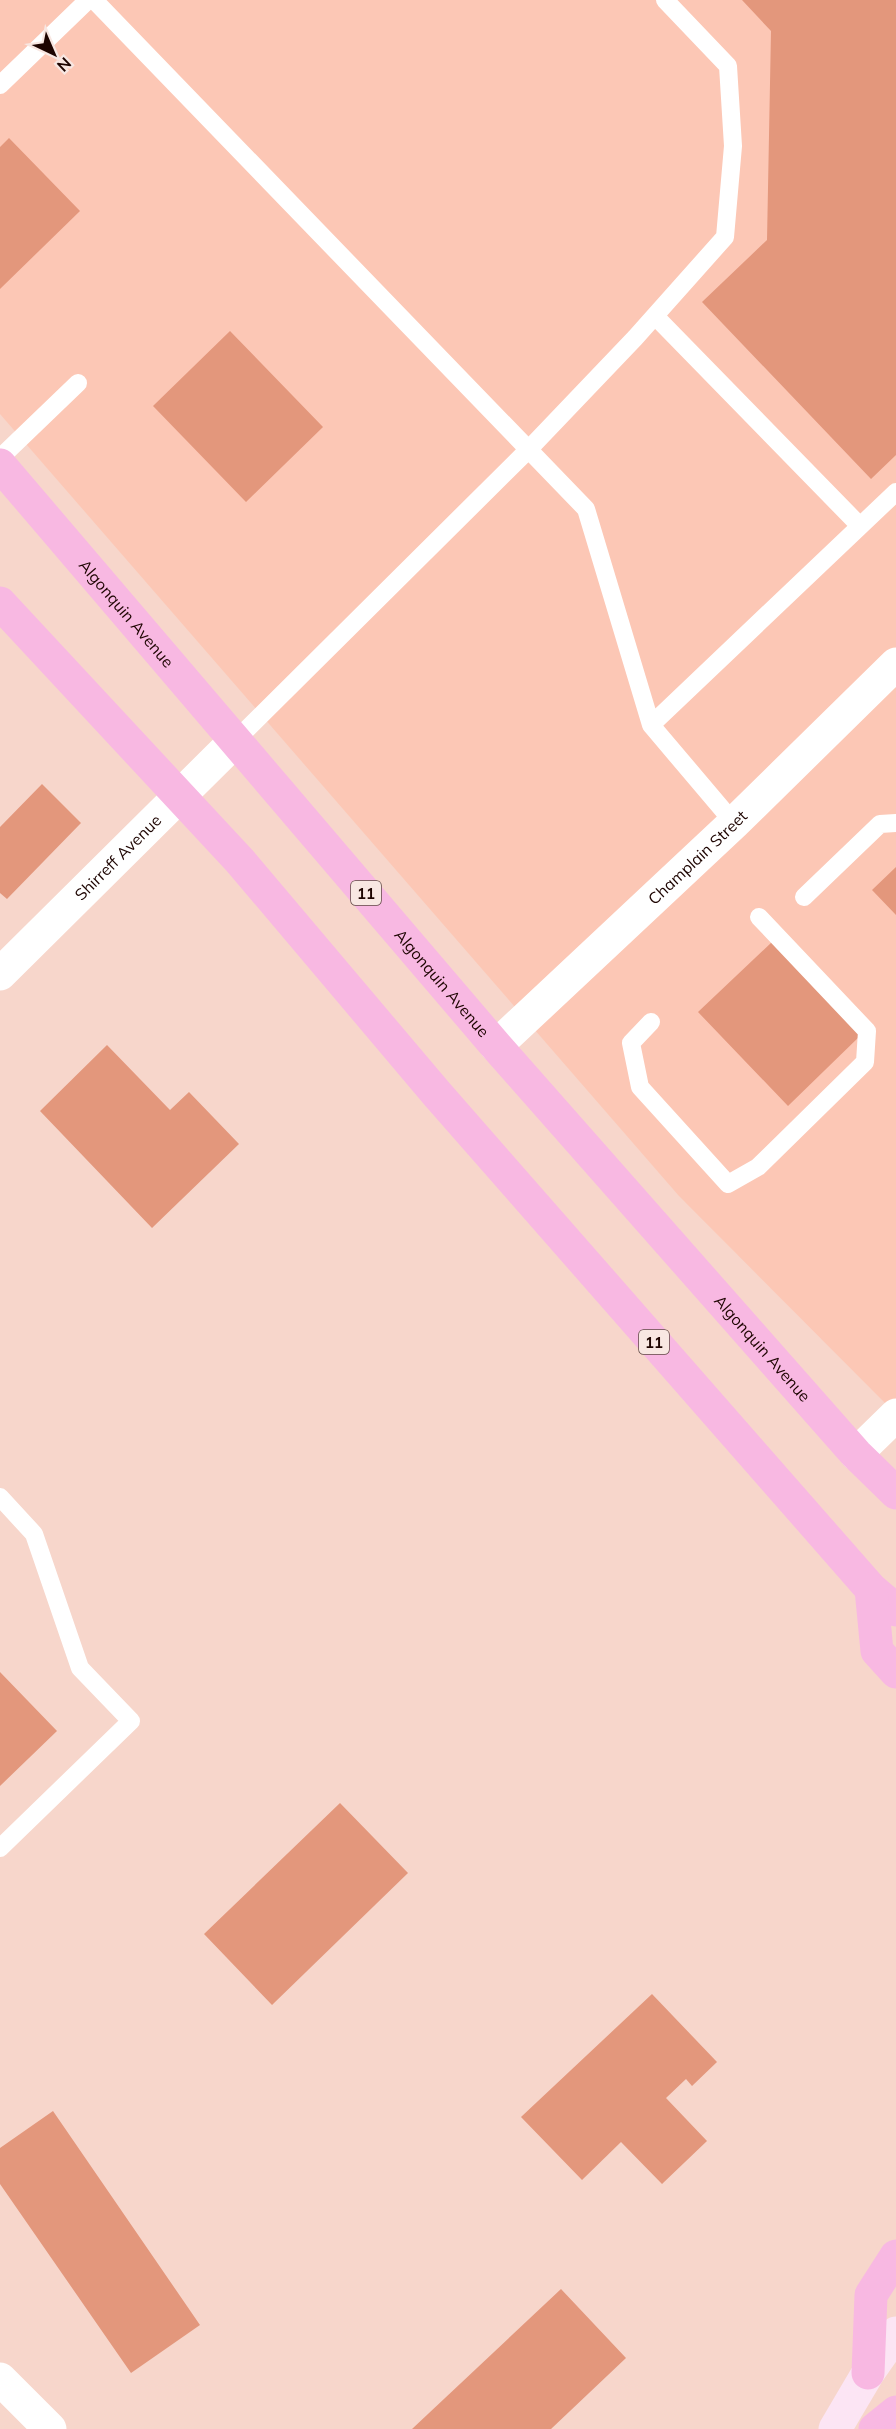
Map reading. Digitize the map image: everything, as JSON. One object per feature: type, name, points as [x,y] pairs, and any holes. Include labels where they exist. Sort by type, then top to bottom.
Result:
[{"type":"highway","name":"Algonquin Avenue","points":[[0,465],[496,1046],[856,1454],[896,1493]]},
{"type":"highway","name":"11","points":[[0,603],[240,861],[437,1094],[871,1589],[896,1610]]},
{"type":"highway","points":[[871,1589],[877,1651],[896,1672]]},
{"type":"highway","points":[[868,2373],[871,2295],[896,2256]]},
{"type":"highway","points":[[875,2429],[896,2412]]},
{"type":"main road","points":[[835,2429],[868,2373],[896,2333]]},
{"type":"street","name":"Champlain Street","points":[[496,1046],[734,823],[896,664]]},
{"type":"street","name":"Shirreff Avenue","points":[[0,974],[236,740]]},
{"type":"street","points":[[856,1454],[896,1415]]},
{"type":"street","points":[[0,2379],[50,2429]]},
{"type":"lane","points":[[0,85],[88,0]]},
{"type":"lane","points":[[94,0],[586,508],[651,725],[734,823]]},
{"type":"lane","points":[[236,740],[529,449],[655,316],[725,237],[733,146],[728,66],[665,0]]},
{"type":"lane","points":[[655,316],[860,525]]},
{"type":"lane","points":[[0,458],[78,383]]},
{"type":"lane","points":[[651,725],[896,492]]},
{"type":"lane","points":[[804,897],[880,824],[896,822]]},
{"type":"lane","points":[[651,1022],[631,1043],[640,1088],[728,1184],[758,1167],[865,1062],[867,1031],[759,917]]},
{"type":"lane","points":[[0,1497],[34,1533],[80,1668],[131,1721],[0,1848]]},
{"type":"shaded area","points":[[0,0],[896,0],[896,1414],[679,1196],[0,414]]},
{"type":"building","points":[[742,0],[896,0],[896,455],[871,479],[702,302],[767,240],[771,31]]},
{"type":"building","points":[[9,138],[80,211],[0,289],[0,147]]},
{"type":"building","points":[[230,331],[323,427],[246,502],[153,406]]},
{"type":"building","points":[[42,784],[81,823],[7,899],[0,893],[0,827]]},
{"type":"building","points":[[896,867],[896,915],[872,890]]},
{"type":"building","points":[[772,942],[861,1035],[788,1106],[698,1012]]},
{"type":"building","points":[[107,1045],[170,1110],[189,1092],[239,1144],[152,1228],[40,1111]]},
{"type":"building","points":[[0,1672],[57,1731],[0,1786]]},
{"type":"building","points":[[340,1803],[408,1873],[272,2005],[204,1934]]},
{"type":"building","points":[[652,1994],[717,2062],[692,2086],[686,2079],[666,2098],[707,2141],[662,2184],[621,2142],[582,2180],[521,2117]]},
{"type":"building","points":[[53,2111],[200,2325],[131,2373],[0,2184],[0,2148]]},
{"type":"building","points":[[561,2289],[626,2358],[551,2429],[412,2429]]}]
